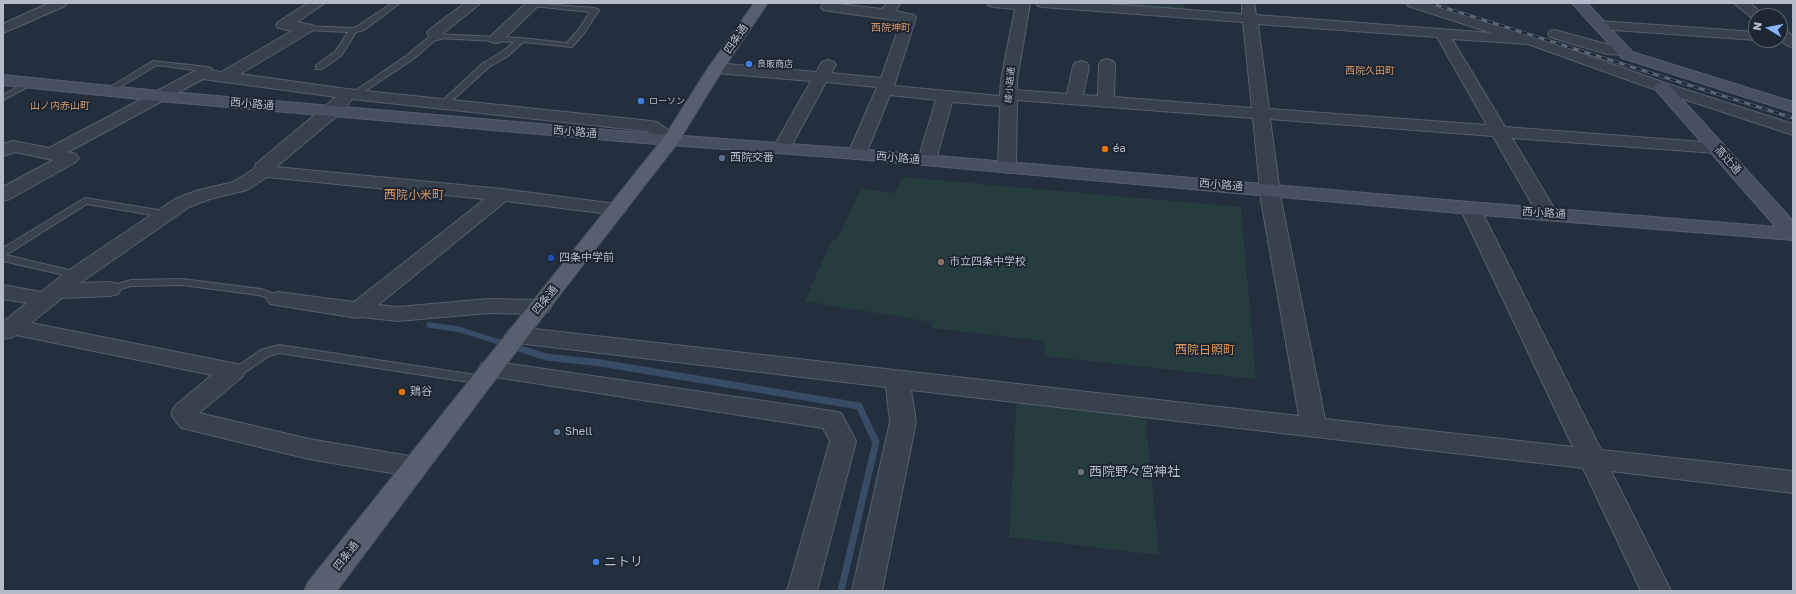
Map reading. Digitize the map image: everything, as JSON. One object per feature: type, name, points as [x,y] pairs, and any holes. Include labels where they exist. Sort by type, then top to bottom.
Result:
[{"type":"main road","name":"四条通","points":[[319,591],[671,140],[716,68],[761,3]]},
{"type":"street","points":[[3,29],[60,3]]},
{"type":"street","points":[[307,28],[283,25],[318,3]]},
{"type":"street","points":[[436,36],[434,33],[474,3]]},
{"type":"street","points":[[496,39],[533,3]]},
{"type":"street","points":[[994,3],[1023,4]]},
{"type":"street","points":[[1043,3],[1249,11],[1442,34],[1530,40]]},
{"type":"street","points":[[1414,3],[1530,40],[1662,87],[1793,130]]},
{"type":"street","points":[[1456,3],[1601,48],[1625,52],[1793,107]]},
{"type":"street","points":[[1579,3],[1625,52]]},
{"type":"street","name":"綾小路通","points":[[1007,167],[1009,80],[1023,4]]},
{"type":"street","points":[[828,7],[890,9],[909,18],[885,86],[857,154]]},
{"type":"street","points":[[1249,11],[1271,200],[1314,428]]},
{"type":"street","points":[[1600,25],[1748,35]]},
{"type":"street","points":[[224,77],[307,28]]},
{"type":"street","points":[[1442,34],[1547,213]]},
{"type":"street","points":[[1106,101],[1108,64]]},
{"type":"street","points":[[1074,98],[1080,66]]},
{"type":"street","points":[[716,68],[826,71],[885,86],[945,96],[1074,98],[1716,148]]},
{"type":"street","points":[[782,148],[826,71]]},
{"type":"street","points":[[51,154],[201,74],[350,94],[651,126],[671,140]]},
{"type":"street","name":"西小路通","points":[[3,80],[159,96],[671,140],[857,154],[1470,208],[1793,233]]},
{"type":"street","name":"高辻通","points":[[1662,87],[1793,233]]},
{"type":"street","points":[[8,330],[77,275],[164,214],[182,203],[240,186],[263,171],[263,168],[338,106],[350,94]]},
{"type":"street","points":[[927,160],[945,96]]},
{"type":"street","points":[[3,151],[13,146],[70,158],[3,196]]},
{"type":"street","points":[[263,171],[502,195],[617,209]]},
{"type":"street","points":[[358,311],[502,195]]},
{"type":"street","points":[[1470,208],[1656,591]]},
{"type":"street","points":[[3,292],[51,296],[110,289]]},
{"type":"street","points":[[278,299],[358,311],[398,314],[488,306],[540,307]]},
{"type":"street","points":[[8,330],[232,371]]},
{"type":"street","points":[[501,356],[897,380],[1793,482]]},
{"type":"street","points":[[501,356],[832,420],[843,441],[802,591]]},
{"type":"street","points":[[232,371],[185,411],[185,416],[191,420],[309,448],[415,467]]},
{"type":"street","points":[[867,591],[903,422],[897,380]]},
{"type":"lane","points":[[307,28],[353,30],[361,28],[397,3]]},
{"type":"lane","points":[[350,94],[409,58],[436,36],[521,40],[569,45],[582,30],[595,10],[533,3]]},
{"type":"lane","points":[[319,67],[338,54],[353,30]]},
{"type":"lane","points":[[443,104],[486,65],[505,54],[521,40]]},
{"type":"lane","points":[[109,90],[156,63],[208,69],[201,74]]},
{"type":"lane","points":[[3,98],[30,83]]},
{"type":"lane","points":[[3,253],[85,201],[164,214]]},
{"type":"lane","points":[[3,258],[77,275]]},
{"type":"lane","points":[[110,289],[131,283],[182,282],[261,292],[278,299]]},
{"type":"lane","points":[[232,371],[243,368],[265,353],[279,349],[501,356]]},
{"type":"green space","points":[[1066,3],[1184,3],[1185,11]]},
{"type":"green space","points":[[902,177],[1241,207],[1256,379],[1044,356],[1045,341],[931,328],[932,322],[805,301],[832,240],[837,240],[861,189],[895,193]]},
{"type":"green space","points":[[1017,399],[1145,415],[1159,555],[1009,537]]},
{"type":"waterway","points":[[429,325],[458,329],[502,343]]},
{"type":"waterway","points":[[499,342],[546,357],[601,363],[859,406],[876,442],[841,591]]},
{"type":"railway","points":[[1430,3],[1793,118]]},
{"type":"place","name":"良販商店","points":[[749,64]]},
{"type":"place","name":"ローソン","points":[[641,101]]},
{"type":"place","name":"éa","points":[[1105,149]]},
{"type":"place","name":"西院交番","points":[[722,158]]},
{"type":"place","name":"四条中学前","points":[[551,258]]},
{"type":"place","name":"市立四条中学校","points":[[941,262]]},
{"type":"place","name":"鶏谷","points":[[402,392]]},
{"type":"place","name":"Shell","points":[[557,432]]},
{"type":"place","name":"西院野々宮神社","points":[[1081,472]]},
{"type":"place","name":"ニトリ","points":[[596,562]]},
{"type":"district","name":"西院坤町","points":[[891,28]]},
{"type":"district","name":"西院久田町","points":[[1370,71]]},
{"type":"district","name":"山ノ内赤山町","points":[[60,106]]},
{"type":"district","name":"西院小米町","points":[[414,195]]},
{"type":"district","name":"西院日照町","points":[[1205,350]]}]
